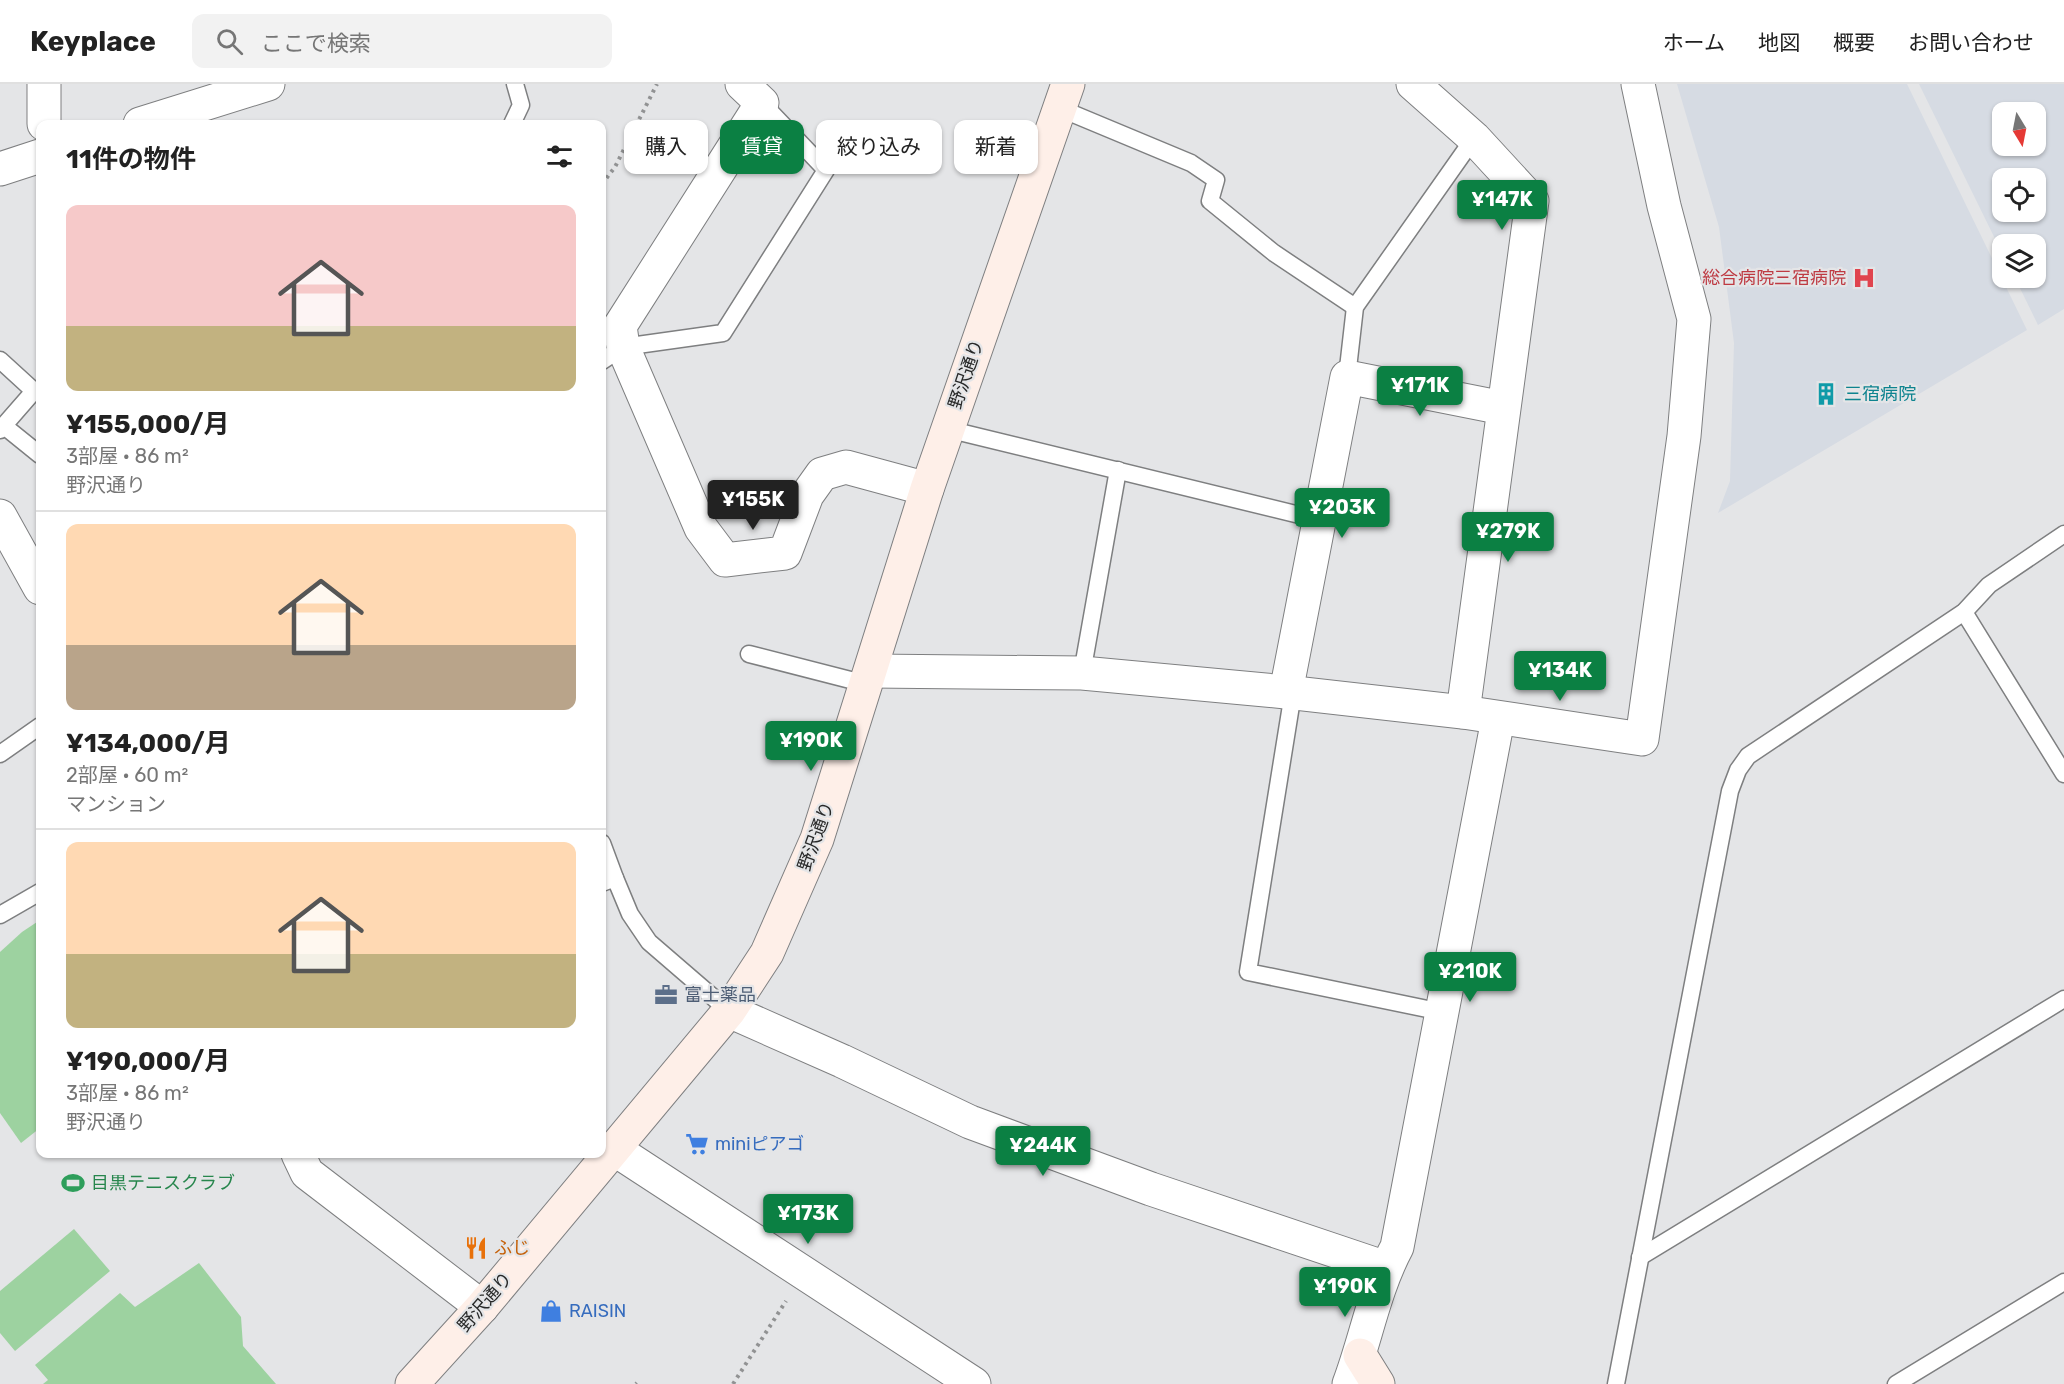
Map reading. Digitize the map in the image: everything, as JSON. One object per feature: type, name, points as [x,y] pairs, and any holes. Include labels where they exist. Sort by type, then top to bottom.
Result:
[{"type":"street","points":[[44,84],[44,120]]},
{"type":"street","points":[[153,120],[267,84]]},
{"type":"street","points":[[1413,84],[1474,138],[1532,201],[1463,712]]},
{"type":"street","points":[[868,677],[1082,673],[1290,692],[1463,712],[1642,739],[1684,436],[1694,319],[1664,206],[1638,84]]},
{"type":"street","points":[[752,94],[620,326],[612,354],[701,528],[725,560],[785,553],[807,495],[822,474],[846,467],[927,489]]},
{"type":"street","name":"野沢通り","points":[[412,1384],[482,1307],[729,1011],[767,953],[817,839],[927,489],[1064,96]]},
{"type":"street","points":[[0,169],[36,157]]},
{"type":"street","points":[[1290,692],[1347,377],[1503,408]]},
{"type":"street","points":[[0,516],[36,581]]},
{"type":"street","points":[[1378,1384],[1355,1370],[1386,1268],[1397,1247],[1498,719]]},
{"type":"street","points":[[729,1011],[842,1061],[970,1122],[1151,1190],[1386,1268]]},
{"type":"street","points":[[614,1149],[974,1384]]},
{"type":"street","points":[[300,1158],[307,1173],[482,1307]]},
{"type":"lane","points":[[514,120],[520,105],[515,84]]},
{"type":"lane","points":[[612,354],[723,333],[826,170],[752,94]]},
{"type":"lane","points":[[1064,96],[1191,164],[1216,180],[1209,201],[1274,252],[1355,307]]},
{"type":"lane","points":[[1347,377],[1355,307],[1474,138]]},
{"type":"lane","points":[[0,360],[34,391],[2,428],[36,452]]},
{"type":"lane","points":[[947,429],[1320,520]]},
{"type":"lane","points":[[1082,673],[1118,470]]},
{"type":"lane","points":[[1616,1384],[1730,790],[1738,770],[1748,756],[1964,612],[1989,585],[2064,534]]},
{"type":"lane","points":[[1964,612],[2063,771]]},
{"type":"lane","points":[[749,654],[868,677]]},
{"type":"lane","points":[[1290,692],[1248,972],[1442,1012]]},
{"type":"lane","points":[[0,754],[36,729]]},
{"type":"lane","points":[[608,881],[649,942],[729,1011]]},
{"type":"lane","points":[[0,915],[36,894]]},
{"type":"lane","points":[[1640,1257],[2064,999]]},
{"type":"lane","points":[[1896,1384],[2064,1282]]},
{"type":"path","points":[[606,179],[615,167],[657,84]]},
{"type":"path","points":[[733,1384],[804,1273]]},
{"type":"shaded area","name":"総合病院三宿病院","points":[[1677,84],[1907,84],[1992,258],[1992,288],[2007,288],[2027,330],[1718,513],[1730,481],[1734,343],[1719,227]]},
{"type":"shaded area","points":[[1919,84],[2064,84],[2064,309],[2038,325],[2020,288],[2046,288],[2046,234],[1993,234]]},
{"type":"green space","points":[[36,923],[36,1131],[21,1143],[0,1113],[0,952]]},
{"type":"green space","points":[[74,1229],[110,1271],[15,1351],[0,1333],[0,1291]]},
{"type":"green space","points":[[199,1263],[241,1317],[243,1346],[276,1384],[43,1384],[48,1380],[35,1365],[120,1293],[135,1307]]},
{"type":"place","name":"総合病院三宿病院","points":[[1864,278]]},
{"type":"place","name":"三宿病院","points":[[1826,394]]},
{"type":"place","name":"富士薬品","points":[[666,995]]},
{"type":"place","name":"miniピアゴ","points":[[697,1144]]},
{"type":"place","name":"目黒テニスクラブ","points":[[73,1183]]},
{"type":"place","name":"ふじ","points":[[476,1248]]},
{"type":"place","name":"RAISIN","points":[[551,1311]]}]
